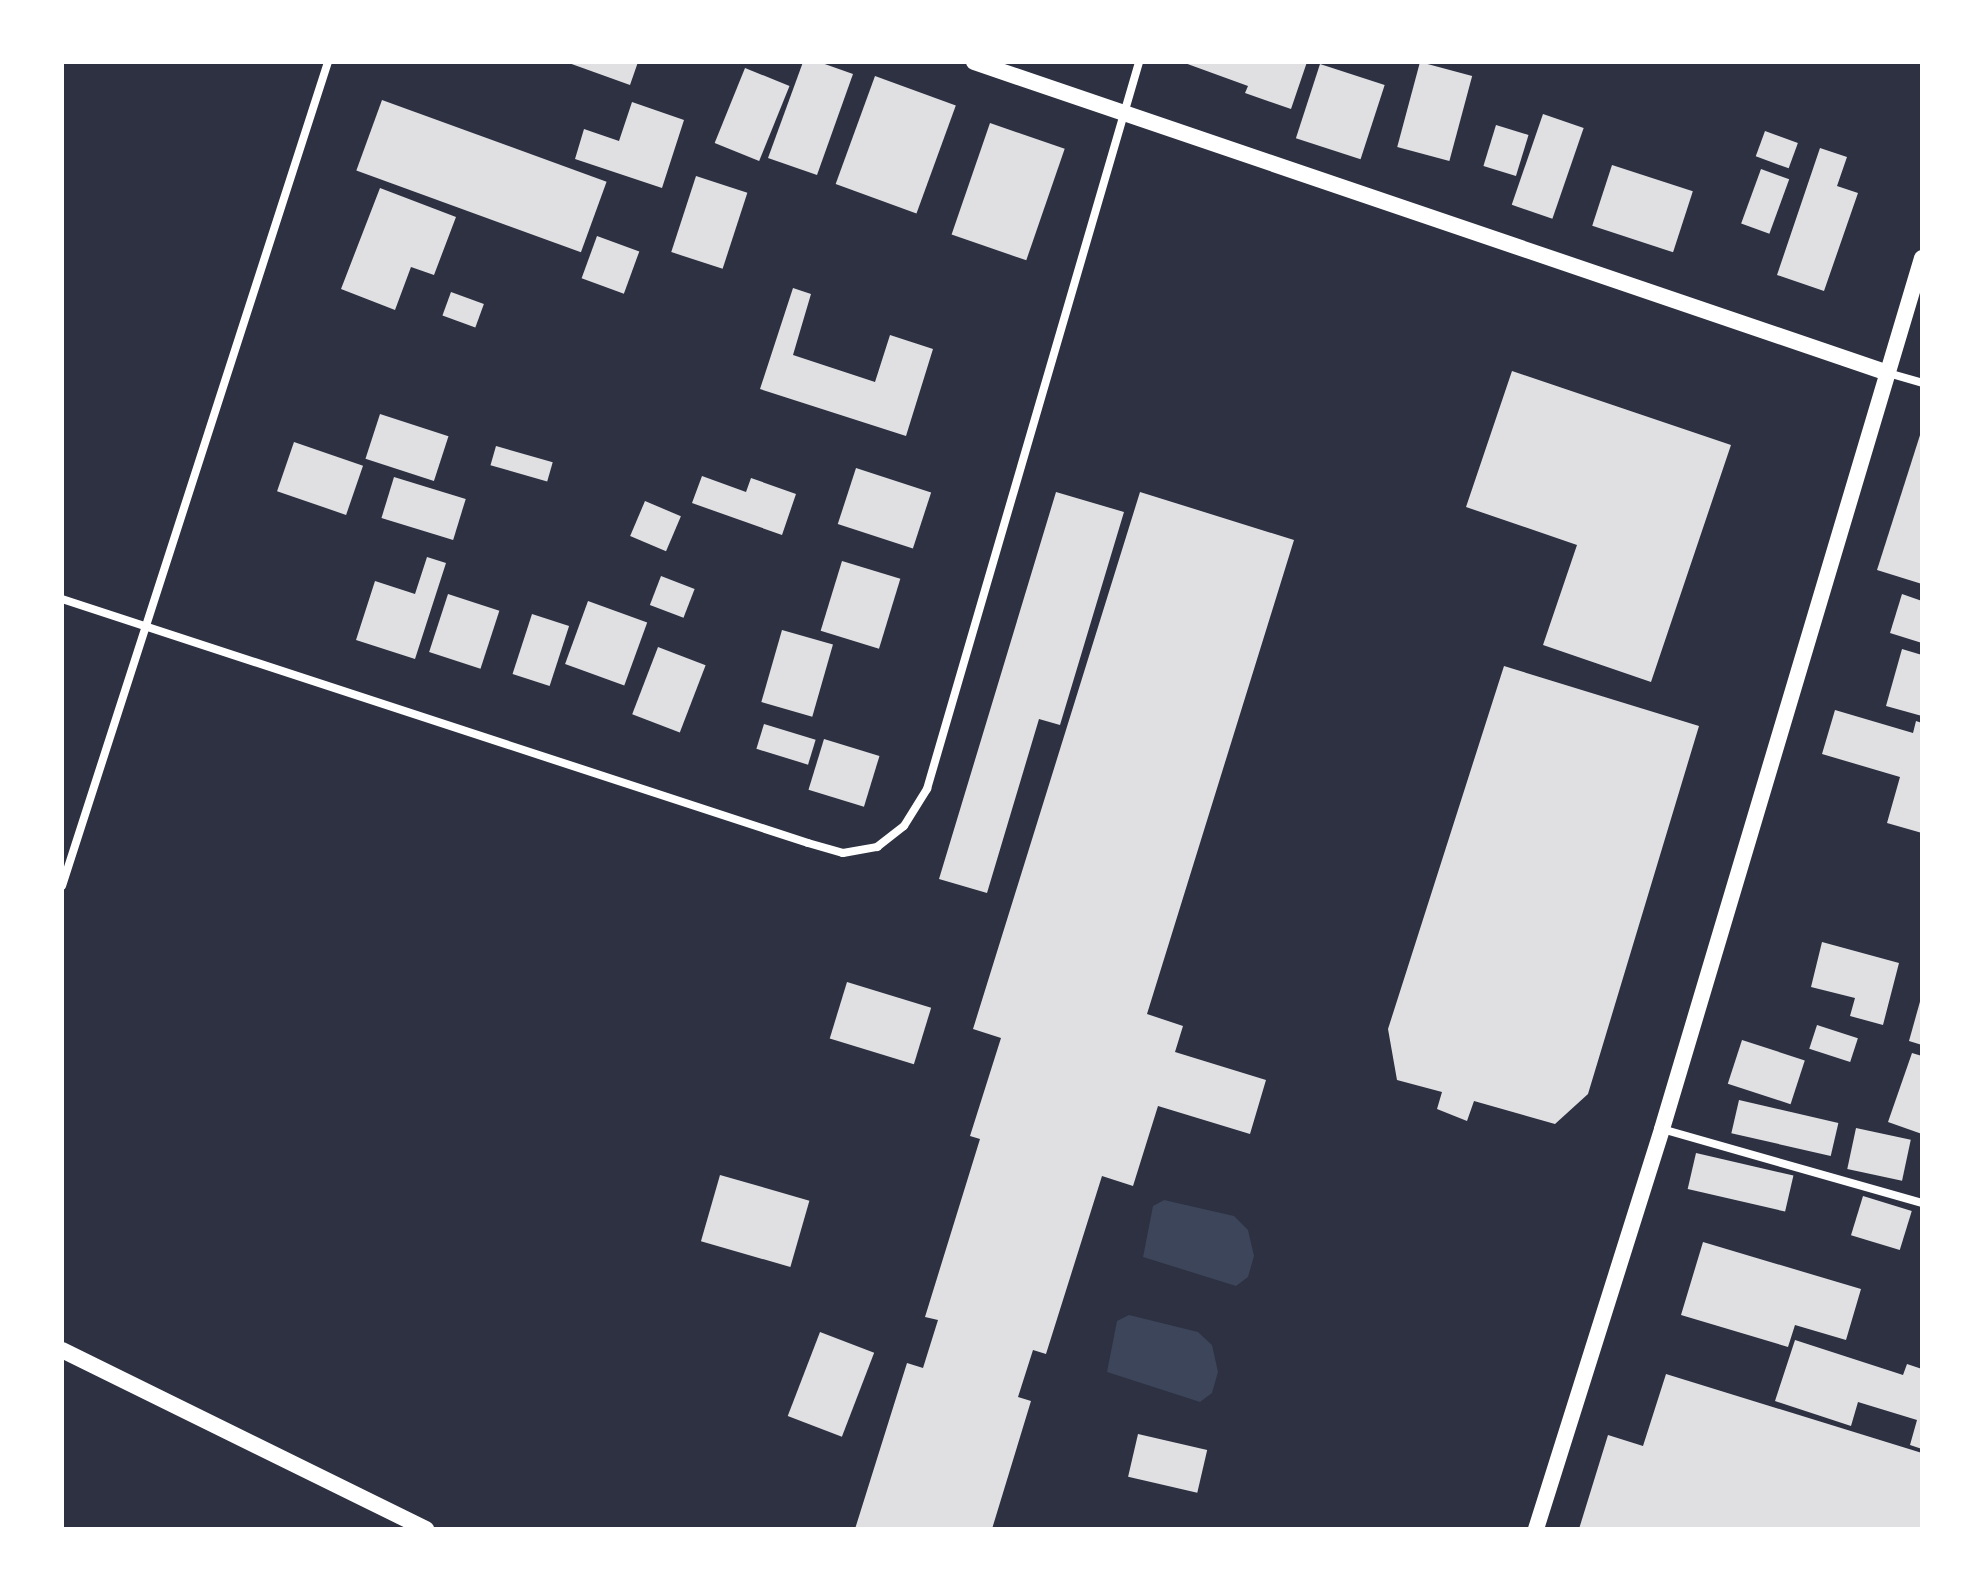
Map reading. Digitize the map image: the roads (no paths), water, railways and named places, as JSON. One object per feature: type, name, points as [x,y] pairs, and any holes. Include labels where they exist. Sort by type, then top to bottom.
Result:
[{"type":"main road","points":[[974,62],[1888,373]]},
{"type":"main road","points":[[1536,1529],[1662,1129],[1922,258]]},
{"type":"main road","points":[[62,1350],[426,1529]]},
{"type":"street","points":[[62,886],[328,62]]},
{"type":"street","points":[[62,599],[843,853],[877,847],[904,826],[927,789],[1139,62]]},
{"type":"street","points":[[1888,373],[1922,383]]},
{"type":"street","points":[[1662,1129],[1922,1203]]}]
